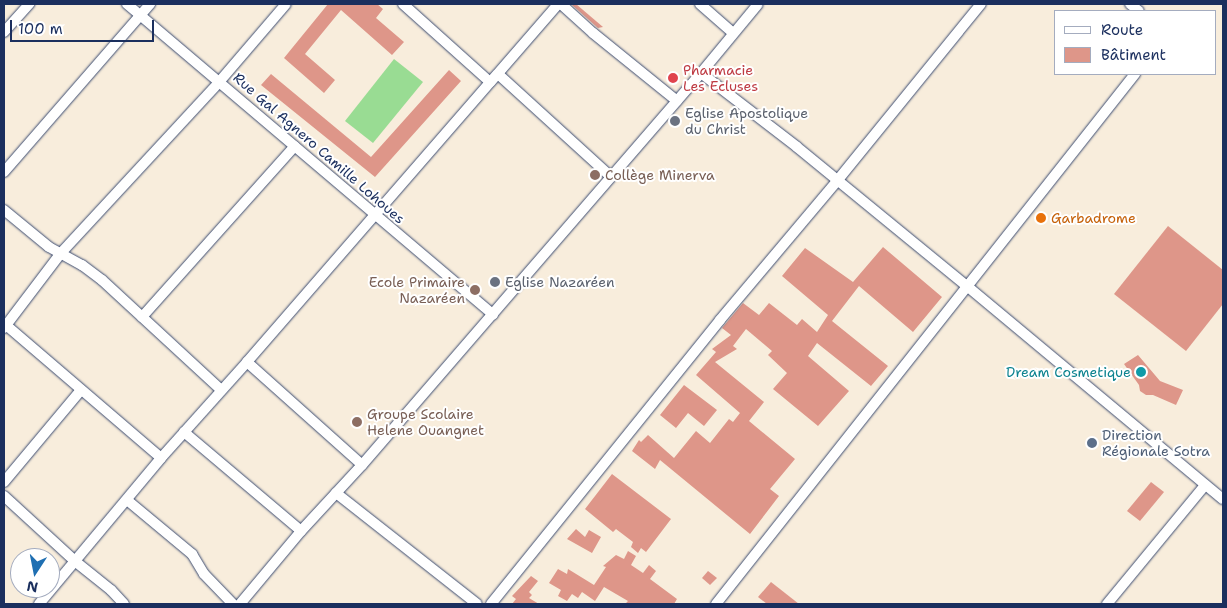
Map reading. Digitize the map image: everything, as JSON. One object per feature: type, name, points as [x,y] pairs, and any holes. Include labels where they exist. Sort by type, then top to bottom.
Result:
[{"type":"street","points":[[4,32],[29,4]]},
{"type":"street","name":"Rue Gal Agnero Camille Lohoues","points":[[126,4],[220,81],[493,314]]},
{"type":"street","points":[[4,172],[150,4]]},
{"type":"street","points":[[161,458],[5,327],[61,253],[220,81],[286,4]]},
{"type":"street","points":[[39,604],[161,458],[560,4],[677,101]]},
{"type":"street","points":[[700,4],[733,33]]},
{"type":"street","points":[[240,604],[301,531],[362,465],[701,74],[758,4]]},
{"type":"street","points":[[491,604],[720,320],[837,181],[981,4]]},
{"type":"street","points":[[410,6],[490,82]]},
{"type":"street","points":[[498,74],[611,177]]},
{"type":"street","points":[[701,74],[968,286],[1223,499]]},
{"type":"street","points":[[716,604],[1133,75]]},
{"type":"street","points":[[142,317],[295,146]]},
{"type":"street","points":[[4,210],[40,240],[102,280],[222,390]]},
{"type":"street","points":[[247,362],[362,465]]},
{"type":"street","points":[[4,482],[82,390]]},
{"type":"street","points":[[184,432],[301,531]]},
{"type":"street","points":[[1107,604],[1205,485]]},
{"type":"street","points":[[336,493],[476,604]]},
{"type":"street","points":[[4,496],[76,562],[111,590],[124,604]]},
{"type":"street","points":[[126,500],[192,554],[204,574],[233,604]]},
{"type":"green space","points":[[394,59],[423,82],[373,143],[345,121]]},
{"type":"building","points":[[328,4],[377,4],[383,9],[376,18],[404,42],[392,55],[341,10],[305,54],[335,80],[324,93],[284,58]]},
{"type":"building","points":[[571,4],[576,4],[603,27],[598,28]]},
{"type":"building","points":[[449,70],[461,81],[375,177],[261,85],[271,74],[371,157]]},
{"type":"building","points":[[1168,226],[1223,270],[1223,304],[1186,351],[1114,294]]},
{"type":"building","points":[[883,247],[942,297],[913,332],[859,286],[832,321],[888,366],[871,386],[817,343],[808,356],[849,391],[818,426],[773,389],[787,373],[768,355],[772,351],[746,329],[733,346],[737,349],[715,362],[764,402],[749,421],[795,459],[770,489],[779,496],[750,534],[660,460],[655,469],[632,451],[639,440],[641,442],[648,435],[674,458],[696,431],[710,443],[729,419],[733,422],[740,413],[696,375],[716,352],[712,349],[731,335],[722,328],[743,303],[759,315],[769,303],[797,325],[802,319],[817,332],[828,315],[782,276],[805,248],[853,282]]},
{"type":"building","name":"Dream Cosmetique","points":[[1138,355],[1160,381],[1183,390],[1176,405],[1153,395],[1146,395],[1140,391],[1139,385],[1124,364]]},
{"type":"building","points":[[684,385],[717,410],[704,426],[688,413],[676,428],[660,415]]},
{"type":"building","points":[[612,474],[671,519],[646,552],[641,548],[638,553],[631,547],[633,542],[616,529],[613,532],[585,509]]},
{"type":"building","points":[[1151,482],[1164,492],[1140,521],[1127,511]]},
{"type":"building","points":[[576,529],[585,537],[589,530],[601,537],[592,553],[567,539]]},
{"type":"building","points":[[628,551],[636,556],[631,565],[643,573],[649,565],[656,571],[650,579],[677,599],[674,604],[625,604],[628,601],[604,587],[595,601],[582,592],[578,598],[572,594],[567,601],[558,596],[561,590],[549,583],[558,569],[567,574],[568,569],[594,585],[606,567],[603,566],[616,555],[624,559]]},
{"type":"building","points":[[708,571],[717,578],[710,585],[702,578]]},
{"type":"building","points":[[531,576],[538,581],[529,592],[532,595],[529,598],[539,604],[512,604],[516,599],[512,596]]},
{"type":"building","points":[[771,582],[799,604],[767,604],[758,597]]},
{"type":"place","name":"Pharmacie Les Ecluses","points":[[673,78]]},
{"type":"place","name":"Eglise Apostolique du Christ","points":[[675,121]]},
{"type":"place","name":"Collège Minerva","points":[[595,175]]},
{"type":"place","name":"Garbadrome","points":[[1041,218]]},
{"type":"place","name":"Eglise Nazaréen","points":[[495,282]]},
{"type":"place","name":"Ecole Primaire Nazaréen","points":[[475,290]]},
{"type":"place","name":"Dream Cosmetique","points":[[1141,372]]},
{"type":"place","name":"Groupe Scolaire Helene Ouangnet","points":[[357,422]]},
{"type":"place","name":"Direction Régionale Sotra","points":[[1092,443]]}]
